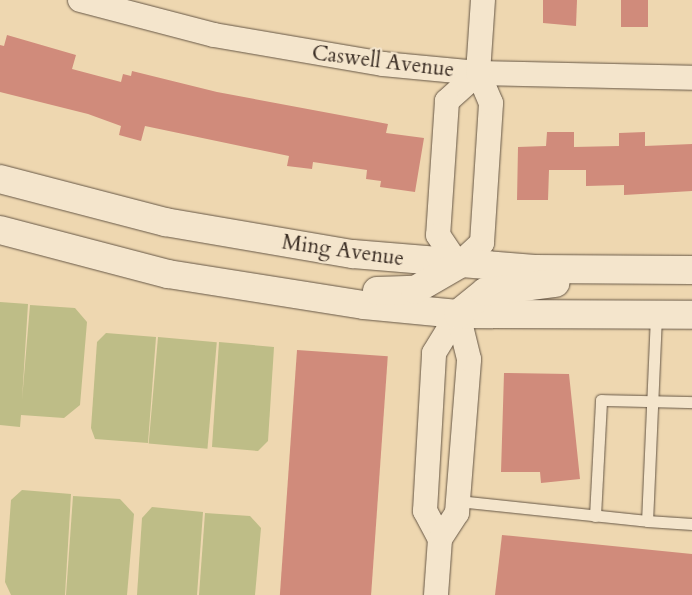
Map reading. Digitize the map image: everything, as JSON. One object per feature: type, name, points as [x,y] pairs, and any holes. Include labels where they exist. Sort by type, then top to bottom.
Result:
[{"type":"main road","name":"Ming Avenue","points":[[0,179],[240,237],[458,265],[648,272],[692,270]]},
{"type":"main road","points":[[0,230],[168,274],[284,292],[458,314],[692,315]]},
{"type":"main road","points":[[284,292],[415,290],[458,265]]},
{"type":"main road","points":[[458,314],[485,292],[648,272]]},
{"type":"street","name":"Caswell Avenue","points":[[80,0],[282,48],[478,73],[692,78]]},
{"type":"street","points":[[478,73],[446,101],[438,235],[458,265],[482,243],[492,103],[478,73],[483,0]]},
{"type":"street","points":[[436,595],[440,540],[457,513],[458,501],[469,359],[458,314]]},
{"type":"street","points":[[440,540],[425,511],[434,353],[458,314]]},
{"type":"lane","points":[[647,521],[650,401],[656,316]]},
{"type":"lane","points":[[596,516],[601,400],[692,402]]},
{"type":"lane","points":[[458,501],[692,524]]},
{"type":"shaded area","points":[[0,302],[28,304],[22,400],[30,305],[75,308],[87,322],[80,405],[64,418],[21,415],[20,427],[0,425]]},
{"type":"shaded area","points":[[106,333],[156,337],[148,443],[95,439],[91,428],[97,342]]},
{"type":"shaded area","points":[[158,337],[217,342],[207,449],[149,444]]},
{"type":"shaded area","points":[[219,342],[274,347],[268,441],[258,451],[212,447]]},
{"type":"shaded area","points":[[22,490],[71,494],[65,595],[11,595],[5,582],[11,500]]},
{"type":"shaded area","points":[[73,496],[120,499],[134,514],[127,595],[66,595]]},
{"type":"shaded area","points":[[152,507],[203,512],[197,595],[137,595],[142,518]]},
{"type":"shaded area","points":[[205,513],[250,516],[261,528],[255,595],[199,595]]},
{"type":"building","points":[[543,0],[577,0],[576,26],[543,23]]},
{"type":"building","points":[[621,0],[648,0],[648,27],[621,27]]},
{"type":"building","points":[[7,35],[76,55],[72,69],[121,82],[123,74],[131,76],[132,71],[217,92],[388,124],[386,133],[424,138],[415,192],[380,187],[381,181],[366,179],[367,170],[313,162],[312,169],[287,166],[289,156],[145,126],[141,141],[119,135],[121,126],[88,114],[0,92],[0,45],[4,46]]},
{"type":"building","points":[[547,132],[574,132],[574,147],[619,146],[619,133],[645,132],[645,146],[692,144],[692,191],[624,195],[624,185],[586,186],[586,170],[549,170],[548,200],[517,200],[518,147],[546,146]]},
{"type":"building","points":[[297,350],[388,356],[371,595],[280,595]]},
{"type":"building","points":[[504,373],[569,374],[580,479],[541,483],[540,472],[501,472]]},
{"type":"building","points":[[502,535],[692,554],[692,595],[495,595]]}]
